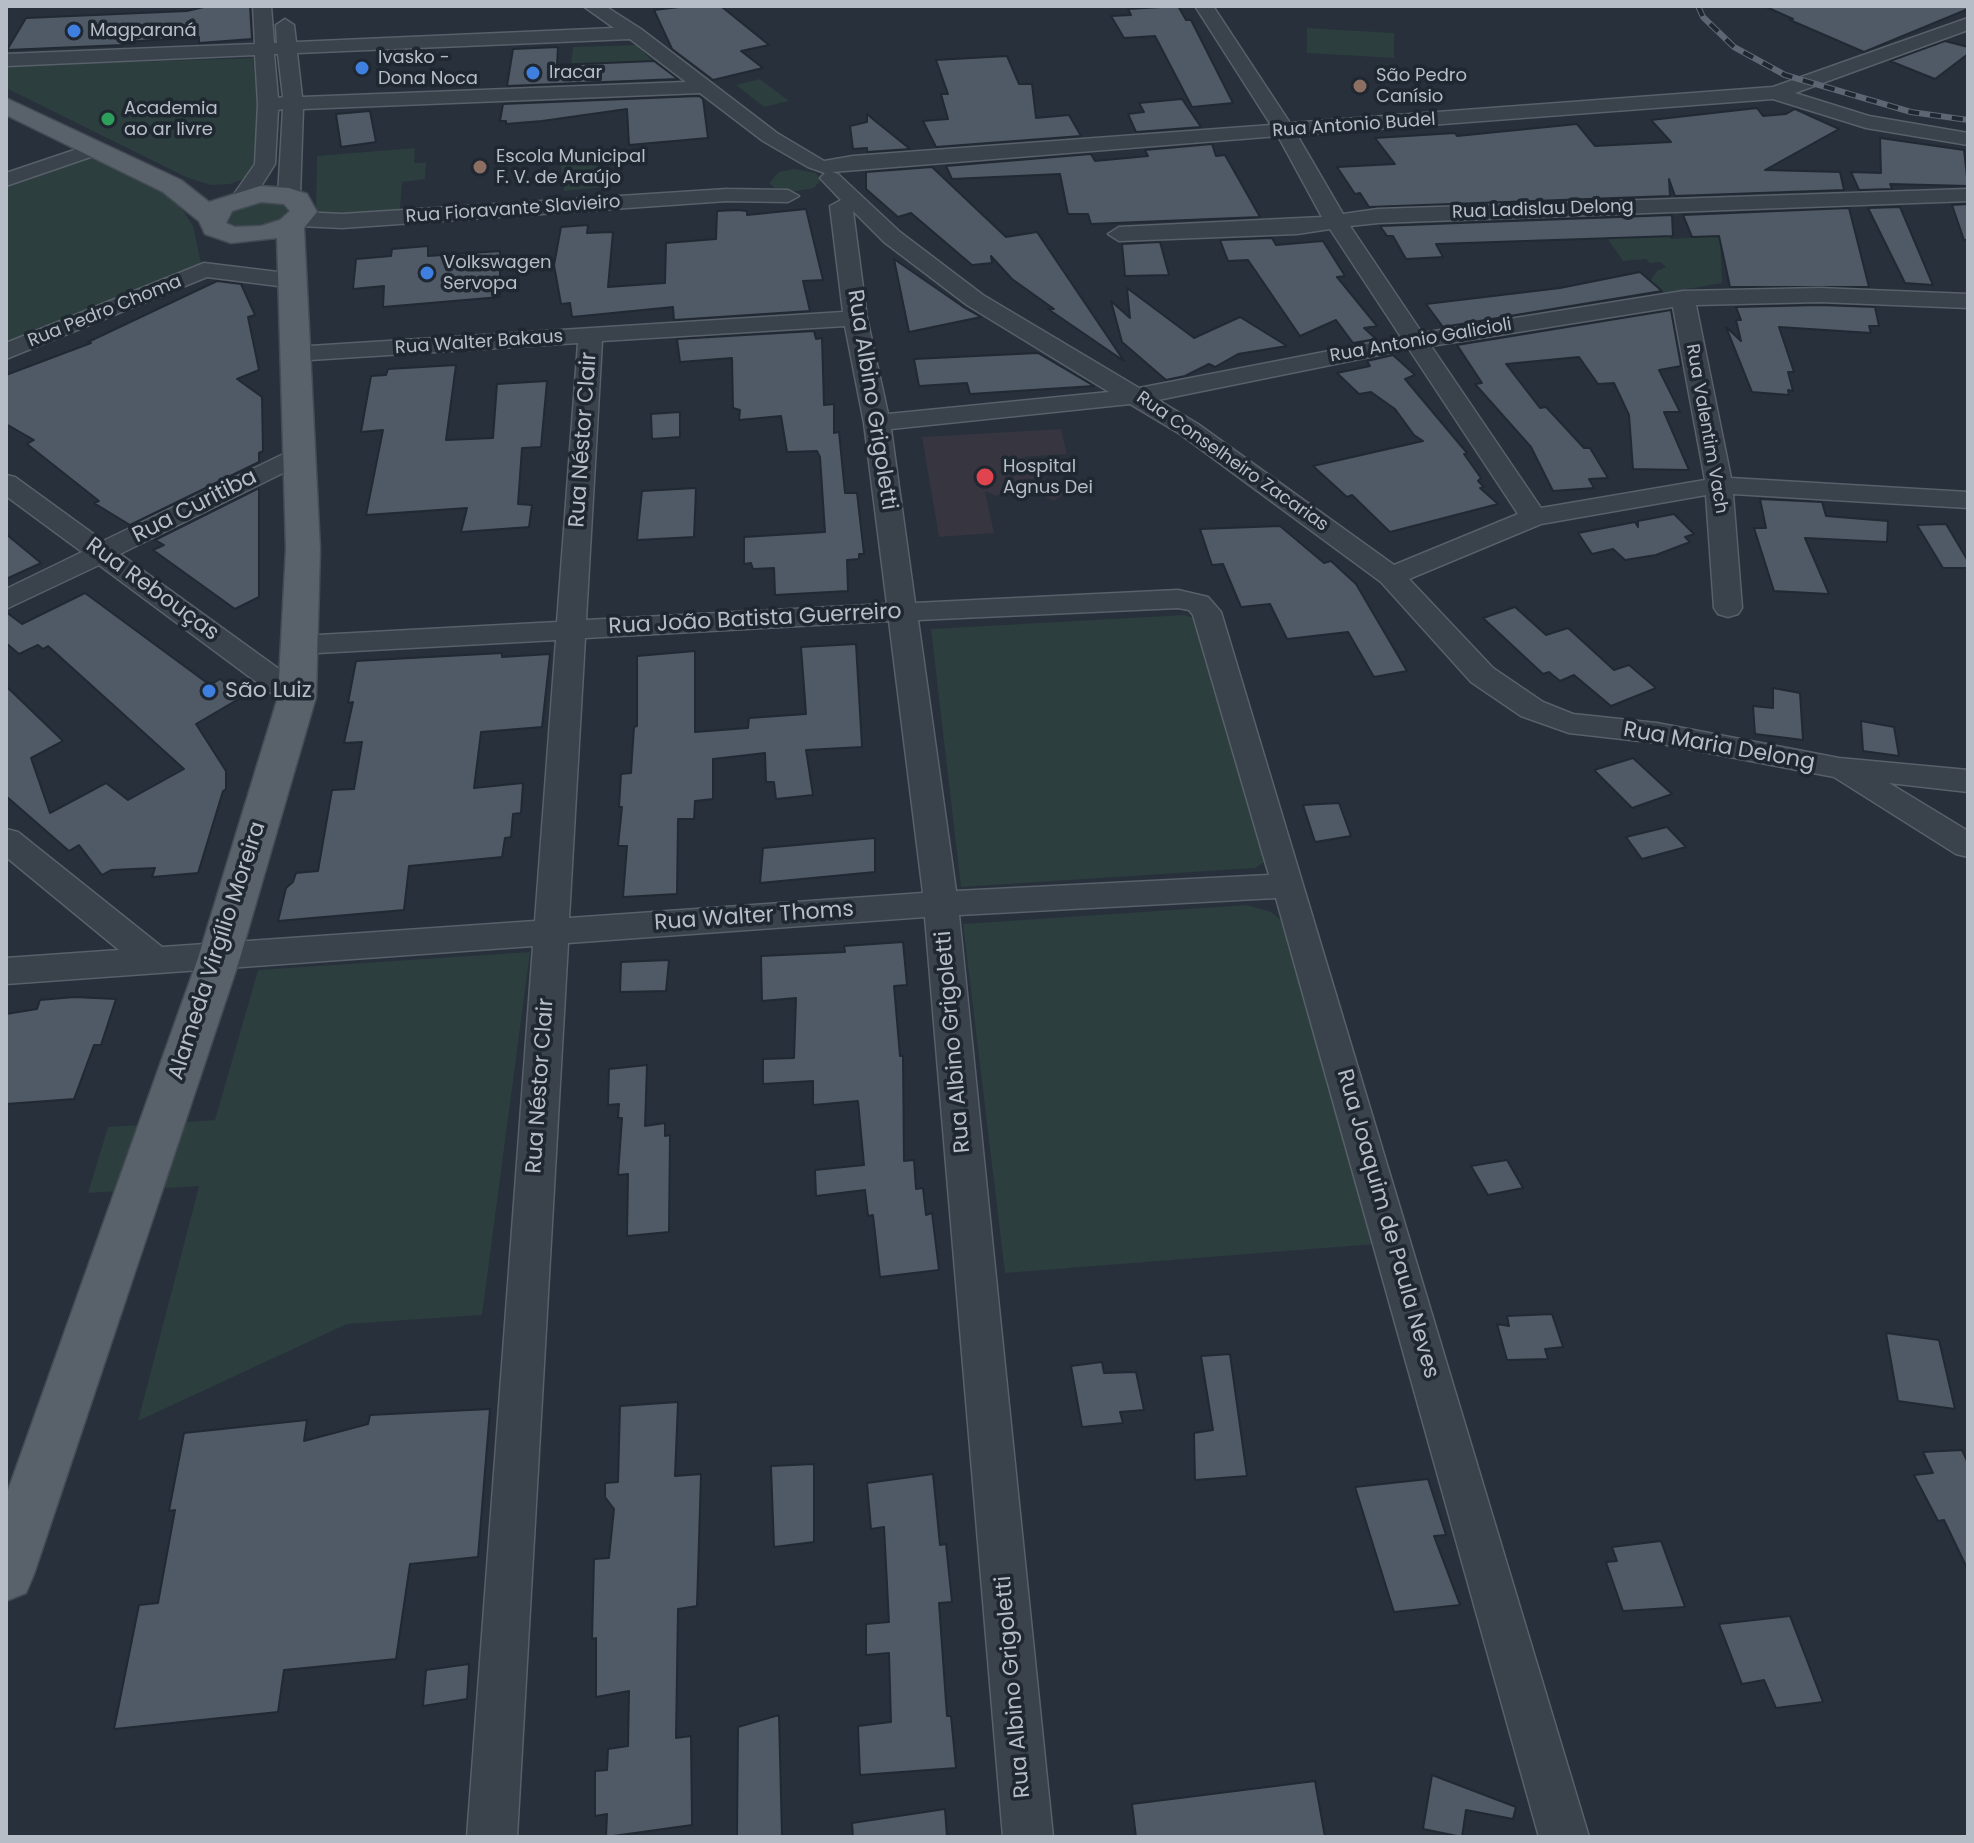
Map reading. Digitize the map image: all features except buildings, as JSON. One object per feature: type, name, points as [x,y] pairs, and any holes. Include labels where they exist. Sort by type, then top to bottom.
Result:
[{"type":"main road","points":[[6,105],[185,189],[260,194],[293,214],[262,234],[219,227]]},
{"type":"main road","points":[[185,189],[219,227],[268,265],[285,292]]},
{"type":"main road","points":[[219,227],[215,211],[244,193]]},
{"type":"main road","name":"Alameda Virgílio Moreira","points":[[6,1574],[219,958],[297,697],[303,549],[294,354],[285,292],[293,214]]},
{"type":"street","points":[[244,193],[265,164],[268,104],[262,6]]},
{"type":"street","points":[[284,6],[293,103],[293,214]]},
{"type":"street","name":"Rua Conselheiro Zacarias","points":[[592,6],[634,33],[770,137],[818,188],[885,231],[975,300],[1139,396],[1391,576],[1482,675]]},
{"type":"street","points":[[1204,6],[1285,131],[1336,222],[1534,517]]},
{"type":"street","name":"Rua Antonio Budel","points":[[818,188],[853,162],[1774,93],[1810,83],[1968,24]]},
{"type":"street","points":[[6,60],[634,33]]},
{"type":"street","points":[[268,104],[703,87]]},
{"type":"street","points":[[1774,93],[1866,122],[1968,139]]},
{"type":"street","points":[[770,137],[775,156],[758,187],[765,191],[818,188]]},
{"type":"street","points":[[6,180],[98,148]]},
{"type":"street","points":[[765,170],[818,188]]},
{"type":"street","name":"Rua Fioravante Slavieiro","points":[[727,195],[765,170]]},
{"type":"street","name":"Rua Fioravante Slavieiro","points":[[293,214],[342,221],[818,188]]},
{"type":"street","name":"Rua Albino Grigoletti","points":[[818,188],[849,251],[855,318],[877,423],[941,904],[1028,1837]]},
{"type":"street","name":"Rua Ladislau Delong","points":[[1119,234],[1297,227],[1378,216],[1968,195]]},
{"type":"street","name":"Rua Pedro Choma","points":[[204,270],[219,227]]},
{"type":"street","points":[[849,251],[885,231]]},
{"type":"street","name":"Rua Pedro Choma","points":[[6,352],[204,270],[285,292]]},
{"type":"street","name":"Rua Antonio Galicioli","points":[[877,423],[1139,396],[1415,341],[1683,298],[1820,295],[1968,301]]},
{"type":"street","name":"Rua Valentim Vach","points":[[1683,298],[1719,485],[1728,608]]},
{"type":"street","name":"Rua Walter Bakaus","points":[[294,354],[855,318]]},
{"type":"street","name":"Rua Néstor Clair","points":[[492,1837],[590,336]]},
{"type":"street","name":"Rua Curitiba","points":[[6,600],[298,455]]},
{"type":"street","name":"Rua Rebouças","points":[[6,483],[297,697]]},
{"type":"street","points":[[1391,576],[1534,517],[1719,485],[1968,500]]},
{"type":"street","name":"Rua João Batista Guerreiro","points":[[299,645],[1178,599],[1198,603],[1207,612]]},
{"type":"street","name":"Rua Joaquim de Paula Neves","points":[[1207,612],[1564,1837]]},
{"type":"street","name":"Rua Maria Delong","points":[[1482,675],[1532,709],[1569,723],[1657,733],[1839,768],[1968,781]]},
{"type":"street","points":[[1839,768],[1968,846]]},
{"type":"street","points":[[6,840],[157,962]]},
{"type":"street","name":"Rua Walter Thoms","points":[[6,971],[941,904],[1289,886]]},
{"type":"shaded area","points":[[1307,28],[1394,33],[1394,58],[1307,53]]},
{"type":"shaded area","points":[[637,45],[652,61],[571,64],[573,47]]},
{"type":"shaded area","points":[[253,58],[262,155],[254,175],[230,184],[211,185],[188,178],[6,88],[6,66]]},
{"type":"shaded area","points":[[760,79],[789,101],[764,107],[736,85]]},
{"type":"shaded area","points":[[415,148],[414,163],[426,163],[425,179],[402,182],[400,209],[316,217],[317,156]]},
{"type":"shaded area","points":[[98,154],[176,200],[193,226],[201,263],[192,272],[6,349],[6,188]]},
{"type":"shaded area","points":[[601,157],[605,187],[564,191],[560,161]]},
{"type":"shaded area","points":[[794,169],[816,173],[820,181],[814,188],[791,192],[776,189],[769,183],[779,172]]},
{"type":"shaded area","points":[[255,201],[284,202],[296,213],[256,233],[224,224],[230,211]]},
{"type":"shaded area","points":[[1719,213],[1722,283],[1664,293],[1650,281],[1657,271],[1666,267],[1660,262],[1650,263],[1646,259],[1623,261],[1595,221],[1654,218],[1671,239],[1700,237],[1684,216]]},
{"type":"shaded area","name":"Hospital Agnus Dei","points":[[1061,429],[1067,454],[1022,457],[1037,464],[1028,472],[1070,490],[1054,501],[1013,483],[997,496],[985,491],[994,533],[939,537],[922,437]]},
{"type":"shaded area","points":[[1184,615],[1201,620],[1268,860],[1255,868],[961,887],[931,629]]},
{"type":"shaded area","points":[[1247,905],[1271,912],[1287,925],[1376,1244],[1005,1273],[963,924]]},
{"type":"shaded area","points":[[530,952],[482,1315],[347,1324],[138,1421],[199,1186],[88,1193],[108,1127],[215,1120],[258,970]]},
{"type":"railway","points":[[1698,6],[1703,17],[1734,47],[1785,75],[1911,112],[1968,120]]},
{"type":"place","name":"Magparaná","points":[[74,31]]},
{"type":"place","name":"Ivasko - Dona Noca","points":[[362,68]]},
{"type":"place","name":"Iracar","points":[[533,73]]},
{"type":"place","name":"São Pedro Canísio","points":[[1360,86]]},
{"type":"place","name":"Academia ao ar livre","points":[[108,119]]},
{"type":"place","name":"Escola Municipal F. V. de Araújo","points":[[480,167]]},
{"type":"place","name":"Volkswagen Servopa","points":[[427,273]]},
{"type":"place","name":"Hospital Agnus Dei","points":[[985,477]]},
{"type":"place","name":"São Luiz","points":[[209,691]]}]
